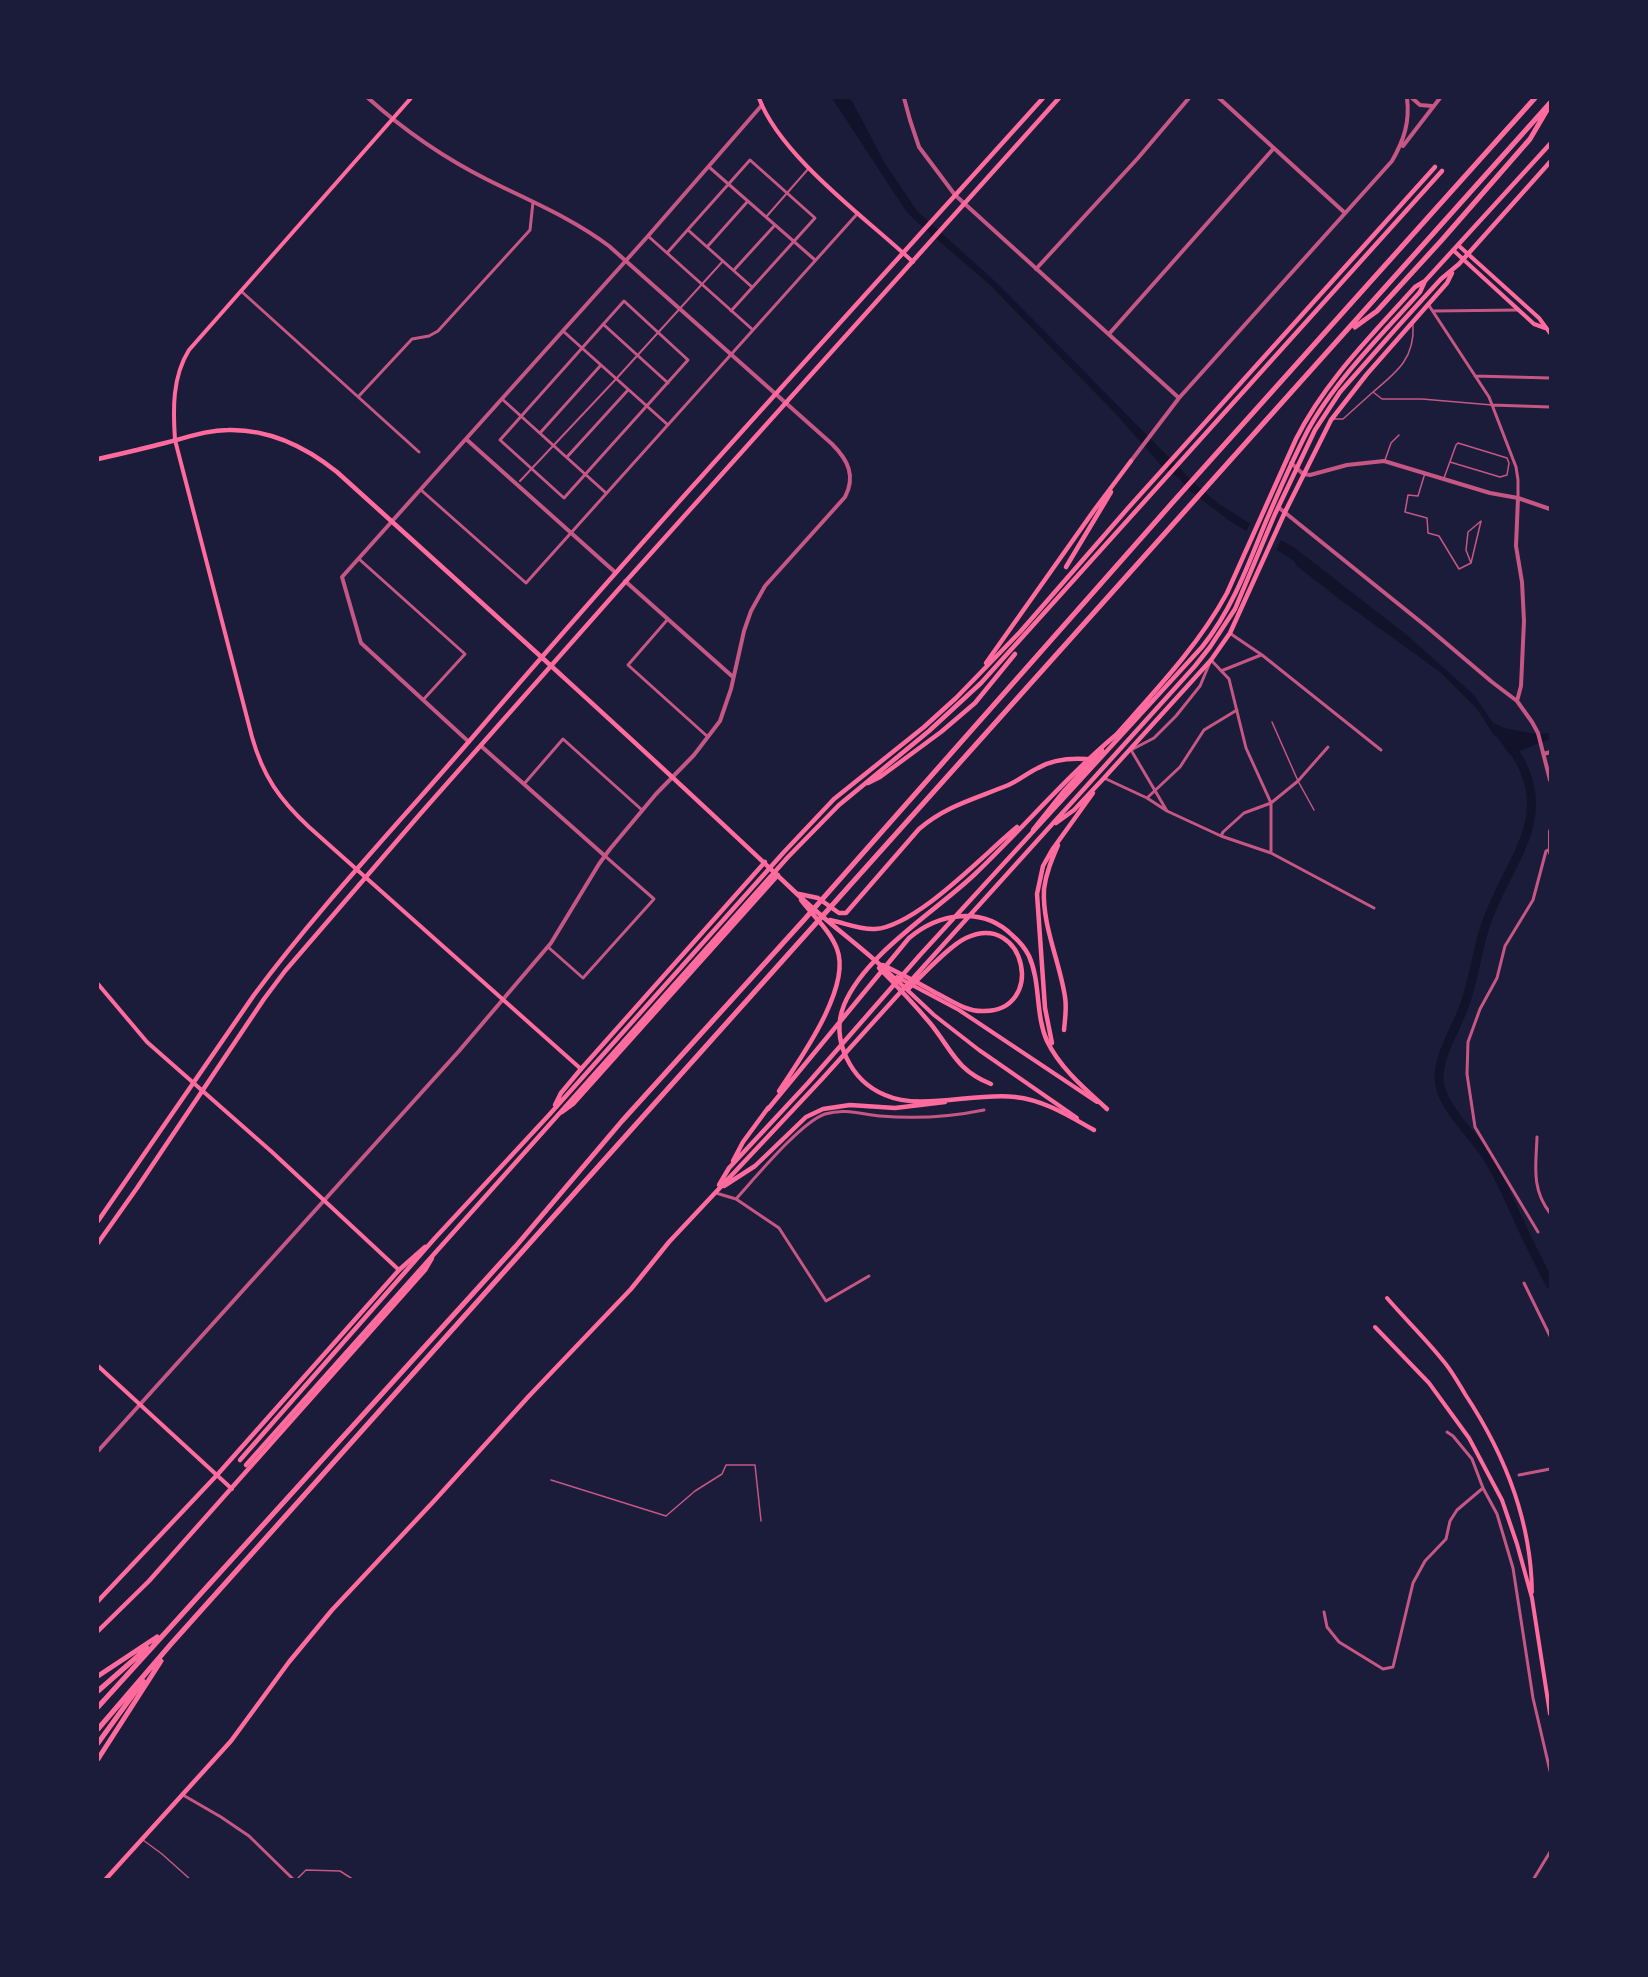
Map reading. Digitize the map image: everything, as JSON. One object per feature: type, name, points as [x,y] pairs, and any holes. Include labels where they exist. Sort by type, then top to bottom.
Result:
[{"type":"highway","points":[[98,1707],[516,1246],[622,1121],[803,921],[1173,502],[1535,98]]},
{"type":"highway","points":[[1347,333],[1377,311],[1441,241],[1530,139],[1551,104]]},
{"type":"highway","points":[[98,1729],[171,1644],[1551,104]]},
{"type":"highway","points":[[98,1676],[164,1633]]},
{"type":"highway","points":[[98,1691],[164,1633]]},
{"type":"highway","points":[[98,1743],[171,1644]]},
{"type":"highway","points":[[98,1760],[171,1644]]},
{"type":"main road","points":[[411,98],[194,344],[182,362],[175,396],[175,441],[252,737],[262,767],[275,791],[292,810],[581,1069]]},
{"type":"main road","points":[[759,98],[782,136],[809,168],[913,262]]},
{"type":"main road","points":[[98,1221],[277,964],[542,656],[1043,98]]},
{"type":"main road","points":[[98,1243],[285,971],[551,665],[1059,98]]},
{"type":"main road","points":[[1094,1130],[1049,1105],[1018,1097],[909,1101],[877,1091],[860,1078],[847,1060],[841,1038],[843,1009],[856,984],[873,964],[913,926],[952,895],[1087,759],[1119,736],[1215,615],[1307,417],[1323,392],[1415,287],[1425,281],[1551,144]]},
{"type":"main road","points":[[729,1168],[1031,833],[1064,791],[1183,670],[1209,638],[1238,590],[1281,487],[1310,428],[1338,385],[1398,321],[1454,269],[1551,162]]},
{"type":"main road","points":[[786,854],[860,787],[962,702],[1153,492],[1241,382],[1435,167]]},
{"type":"main road","points":[[246,1465],[834,799],[924,727],[956,698],[1020,632],[1149,486],[1194,441],[1442,171]]},
{"type":"main road","points":[[1458,245],[1539,318],[1546,329]]},
{"type":"main road","points":[[1454,250],[1534,324],[1551,333]]},
{"type":"main road","points":[[1047,830],[1074,810],[1131,750],[1210,660],[1230,633],[1303,474],[1332,418],[1447,283],[1454,269]]},
{"type":"main road","points":[[105,1880],[231,1741],[332,1610],[648,1270],[669,1242],[714,1193],[757,1150],[890,1005],[1210,647],[1240,596],[1275,514],[1318,424],[1353,375],[1420,292],[1425,281]]},
{"type":"main road","points":[[98,459],[194,435],[228,430],[259,432],[281,438],[329,466],[542,656],[796,893],[878,962],[934,1015],[1094,1130]]},
{"type":"main road","points":[[1066,567],[1131,461]]},
{"type":"main road","points":[[975,678],[1095,509],[1119,479]]},
{"type":"main road","points":[[860,787],[880,777],[941,732],[975,703],[1016,654]]},
{"type":"main road","points":[[796,893],[818,898],[839,912],[846,913],[919,829],[932,818],[951,807],[1006,786],[1044,765],[1073,758],[1087,759]]},
{"type":"main road","points":[[1062,1064],[1050,1038],[1045,1008],[1037,894],[1043,866],[1104,778]]},
{"type":"main road","points":[[828,920],[873,929],[890,926],[909,917],[938,896],[1035,812]]},
{"type":"main road","points":[[1063,835],[1050,862],[1044,888],[1044,900],[1065,998],[1064,1030]]},
{"type":"main road","points":[[551,1117],[561,1093],[581,1069],[765,862]]},
{"type":"main road","points":[[240,1460],[435,1238],[551,1117],[573,1104],[778,875]]},
{"type":"main road","points":[[768,1109],[826,1012],[840,976],[840,959],[834,941],[796,893]]},
{"type":"main road","points":[[714,1193],[743,1142],[852,1006],[909,938],[928,924],[938,920],[964,915],[983,918],[1001,926],[1020,943],[1028,955],[1034,972],[1042,1026],[1054,1053],[1079,1083],[1107,1109]]},
{"type":"main road","points":[[878,962],[960,1006],[984,1011],[996,1009],[1012,1000],[1023,979],[1023,967],[1017,951],[1001,937],[988,934],[973,935],[956,944],[932,967],[890,1005]]},
{"type":"main road","points":[[861,949],[932,1026],[967,1072],[991,1084]]},
{"type":"main road","points":[[888,972],[959,1011],[1107,1109]]},
{"type":"main road","points":[[98,984],[147,1042],[399,1270]]},
{"type":"main road","points":[[714,1193],[755,1166],[806,1117],[823,1109],[850,1105],[895,1108],[973,1097]]},
{"type":"main road","points":[[98,1601],[217,1475],[399,1270],[435,1238]]},
{"type":"main road","points":[[98,1631],[149,1581],[232,1489],[424,1270],[439,1247]]},
{"type":"main road","points":[[1387,1298],[1447,1365],[1487,1426],[1505,1465],[1527,1541],[1532,1598],[1551,1714]]},
{"type":"main road","points":[[1375,1327],[1430,1383],[1469,1438],[1502,1500],[1532,1598]]},
{"type":"main road","points":[[98,1366],[232,1489]]},
{"type":"street","points":[[98,1451],[504,1000],[548,947],[605,855],[708,737],[724,713],[744,631],[759,596],[765,586],[845,497],[851,483],[849,467],[842,454],[626,261],[590,232],[462,166],[416,138],[368,98]]},
{"type":"street","points":[[904,98],[919,147],[955,195],[1179,398]]},
{"type":"street","points":[[1036,269],[1138,158],[1189,98]]},
{"type":"street","points":[[1219,98],[1345,213]]},
{"type":"street","points":[[1392,161],[1405,135],[1407,98]]},
{"type":"street","points":[[1412,98],[1420,105],[1433,106]]},
{"type":"street","points":[[1131,461],[1179,398],[1392,161],[1440,98]]},
{"type":"street","points":[[469,742],[361,643],[342,577],[626,261],[762,105]]},
{"type":"street","points":[[1108,334],[1274,148]]},
{"type":"street","points":[[667,254],[750,160],[815,218],[731,311]]},
{"type":"street","points":[[709,167],[815,260]]},
{"type":"street","points":[[766,217],[809,168]]},
{"type":"street","points":[[707,247],[748,201]]},
{"type":"street","points":[[358,397],[412,339],[429,336],[438,331],[530,230],[533,202]]},
{"type":"street","points":[[422,490],[526,583],[858,213]]},
{"type":"street","points":[[734,271],[775,225]]},
{"type":"street","points":[[688,230],[752,288]]},
{"type":"street","points":[[648,236],[753,330]]},
{"type":"street","points":[[520,481],[723,261]]},
{"type":"street","points":[[241,291],[419,452]]},
{"type":"street","points":[[624,301],[658,332],[688,360],[564,498],[500,440],[624,301]]},
{"type":"street","points":[[1428,304],[1492,405],[1516,467],[1518,480],[1516,546],[1522,582],[1524,621],[1521,686],[1517,701]]},
{"type":"street","points":[[1434,311],[1519,310]]},
{"type":"street","points":[[603,324],[668,383]]},
{"type":"street","points":[[563,331],[668,425]]},
{"type":"street","points":[[540,433],[601,365]]},
{"type":"street","points":[[1475,376],[1551,378]]},
{"type":"street","points":[[567,457],[628,390]]},
{"type":"street","points":[[502,399],[606,493]]},
{"type":"street","points":[[1492,405],[1551,407]]},
{"type":"street","points":[[466,439],[616,573]]},
{"type":"street","points":[[1287,459],[1303,474],[1313,474],[1357,463],[1384,461],[1551,509]]},
{"type":"street","points":[[1269,500],[1517,701],[1535,727],[1551,780]]},
{"type":"street","points":[[358,559],[465,654],[423,700]]},
{"type":"street","points":[[626,581],[733,677]]},
{"type":"street","points":[[668,619],[628,665],[708,737]]},
{"type":"street","points":[[1230,633],[1262,655],[1381,750]]},
{"type":"street","points":[[1221,671],[1262,655]]},
{"type":"street","points":[[1167,811],[1131,750],[1154,738],[1176,716],[1200,686],[1210,660],[1229,679],[1246,748],[1270,803],[1271,853]]},
{"type":"street","points":[[1148,798],[1180,767],[1204,730],[1237,710]]},
{"type":"street","points":[[524,784],[564,739],[643,810]]},
{"type":"street","points":[[481,746],[654,899],[583,978],[548,947]]},
{"type":"street","points":[[1221,836],[1244,813],[1270,803],[1298,782],[1328,747]]},
{"type":"street","points":[[1544,754],[1551,752]]},
{"type":"street","points":[[1104,778],[1221,836],[1271,853],[1374,908]]},
{"type":"street","points":[[1538,1232],[1475,1127],[1467,1074],[1468,1042],[1480,1009],[1497,978],[1505,946],[1533,900],[1540,880],[1544,856],[1546,851],[1550,851],[1551,831]]},
{"type":"street","points":[[736,1199],[797,1133],[824,1114],[848,1111],[878,1116],[919,1117],[984,1110]]},
{"type":"street","points":[[1537,1137],[1535,1171],[1539,1196],[1551,1213]]},
{"type":"street","points":[[714,1193],[736,1199],[778,1228],[826,1301],[869,1276]]},
{"type":"street","points":[[1524,1283],[1551,1336]]},
{"type":"street","points":[[1447,1432],[1472,1459],[1483,1488],[1497,1514],[1513,1568],[1533,1698],[1551,1771]]},
{"type":"street","points":[[1519,1475],[1551,1469]]},
{"type":"street","points":[[1324,1612],[1327,1627],[1339,1642],[1383,1669],[1393,1667],[1413,1583],[1425,1561],[1446,1539],[1450,1521],[1456,1510],[1483,1488]]},
{"type":"street","points":[[183,1795],[249,1836],[295,1880]]},
{"type":"street","points":[[1533,1880],[1551,1852]]},
{"type":"lane","points":[[1332,418],[1343,419],[1389,379],[1406,360],[1413,343],[1413,321]]},
{"type":"lane","points":[[1373,392],[1382,399],[1422,399],[1492,405]]},
{"type":"lane","points":[[1384,461],[1391,443],[1399,435]]},
{"type":"lane","points":[[1444,478],[1456,444],[1459,443],[1498,454],[1507,458],[1509,464],[1507,475],[1500,477],[1450,462]]},
{"type":"lane","points":[[1425,472],[1418,496],[1408,495],[1405,512],[1427,518],[1428,533],[1440,537],[1458,569],[1472,562]]},
{"type":"lane","points":[[1481,521],[1472,562],[1466,549],[1468,532],[1481,521]]},
{"type":"lane","points":[[1272,722],[1298,782],[1314,810]]},
{"type":"lane","points":[[551,1480],[666,1516],[695,1491],[722,1473],[726,1465],[755,1466],[761,1521]]},
{"type":"lane","points":[[142,1839],[191,1880]]},
{"type":"lane","points":[[295,1880],[306,1870],[340,1871],[354,1880]]},
{"type":"shaded area","points":[[832,98],[848,98],[852,101],[884,162],[917,211],[998,284],[1196,485],[1219,504],[1295,548],[1408,636],[1474,695],[1493,723],[1508,729],[1536,734],[1550,733],[1550,739],[1510,755],[1478,710],[1440,672],[1342,601],[1297,566],[1293,560],[1230,521],[1189,490],[1180,479],[1161,465],[1115,413],[990,285],[906,211]]},
{"type":"pier","points":[[1251,521],[1282,538],[1275,552],[1245,534]]},
{"type":"waterway","points":[[1510,745],[1525,771],[1531,795],[1530,818],[1515,861],[1484,930],[1466,999],[1444,1051],[1439,1078],[1440,1087],[1449,1107],[1494,1168],[1550,1284]]}]
